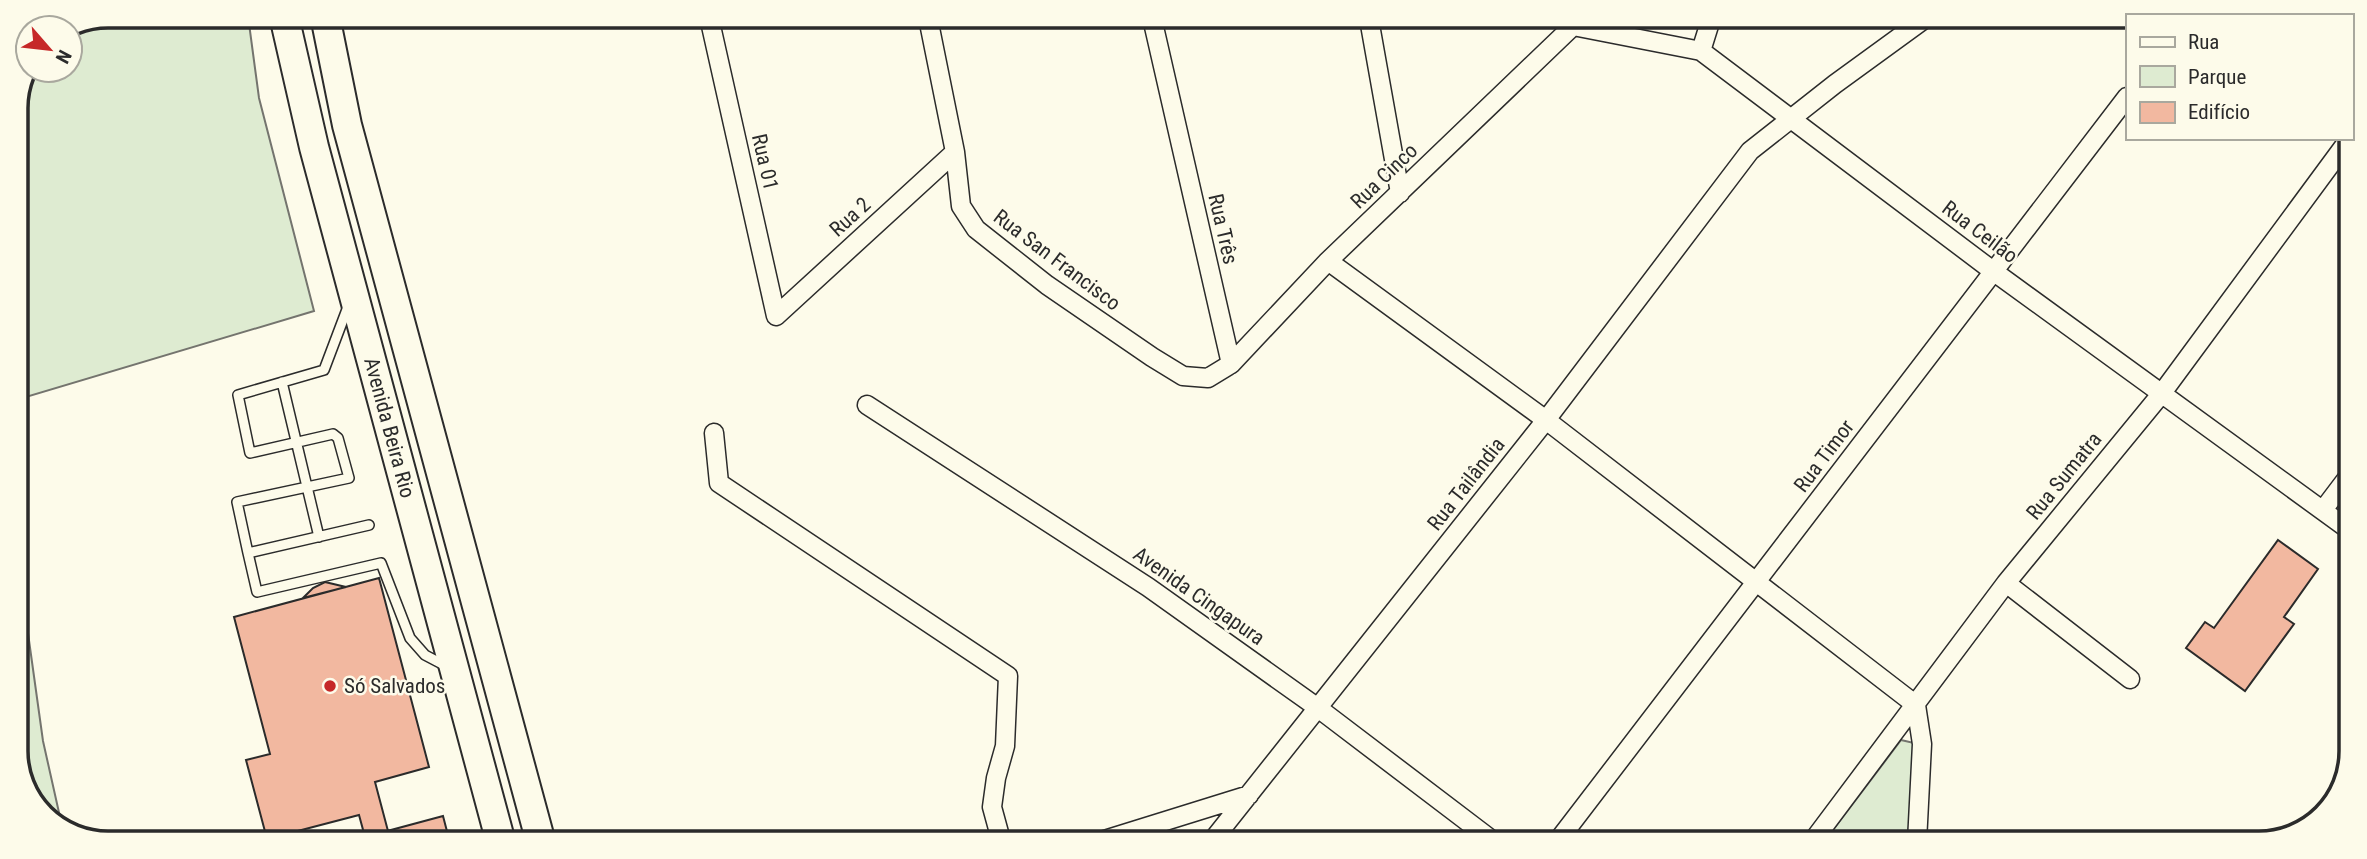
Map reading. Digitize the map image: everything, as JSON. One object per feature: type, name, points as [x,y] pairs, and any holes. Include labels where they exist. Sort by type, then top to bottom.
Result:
[{"type":"main road","name":"Avenida Beira Rio","points":[[287,28],[314,147],[498,831]]},
{"type":"main road","name":"Avenida Beira Rio","points":[[327,28],[347,125],[538,831]]},
{"type":"main road","points":[[456,678],[496,676]]},
{"type":"street","name":"Rua 01","points":[[711,28],[776,316]]},
{"type":"street","name":"Rua San Francisco","points":[[930,28],[955,152],[961,206],[976,229],[1047,285],[1183,376],[1208,378],[1231,364]]},
{"type":"street","name":"Rua Três","points":[[1154,28],[1231,364]]},
{"type":"street","points":[[1371,28],[1400,193]]},
{"type":"street","name":"Rua Cinco","points":[[1231,364],[1328,261],[1400,193],[1563,28]]},
{"type":"street","name":"Rua Ceilão","points":[[1596,28],[1701,51],[1993,271],[2339,522]]},
{"type":"street","points":[[1701,51],[1708,28]]},
{"type":"street","points":[[1791,118],[1912,28]]},
{"type":"street","name":"Rua Timor","points":[[1566,831],[2126,98]]},
{"type":"street","name":"Rua Tailândia","points":[[1220,831],[1546,419],[1750,151],[1791,118]]},
{"type":"street","name":"Rua 2","points":[[776,316],[955,152]]},
{"type":"street","name":"Rua Sumatra","points":[[1820,831],[2006,583],[2162,393],[2339,153]]},
{"type":"street","points":[[1328,261],[1546,419],[1916,705],[1922,744],[1918,831]]},
{"type":"street","name":"Avenida Cingapura","points":[[867,405],[1148,587],[1318,708],[1480,831]]},
{"type":"street","points":[[714,433],[719,484],[1008,676],[1005,746],[996,778],[992,807],[999,831]]},
{"type":"street","points":[[2323,510],[2339,489]]},
{"type":"street","points":[[2006,583],[2130,679]]},
{"type":"street","points":[[1133,831],[1249,795]]},
{"type":"lane","points":[[354,291],[324,370],[238,395],[250,453],[333,434],[338,438],[349,478],[237,502],[257,592],[382,564],[410,638],[425,655],[456,678]]},
{"type":"lane","points":[[282,382],[319,537]]},
{"type":"lane","points":[[248,554],[369,525]]},
{"type":"green space","points":[[108,28],[250,28],[259,98],[314,311],[28,396],[30,93],[32,84],[84,84],[84,32]]},
{"type":"green space","points":[[28,633],[43,741],[59,814],[39,791],[28,756]]},
{"type":"green space","points":[[1901,740],[1914,743],[1909,831],[1832,831]]},
{"type":"building","points":[[2278,540],[2318,569],[2284,617],[2294,624],[2245,691],[2186,648],[2205,622],[2214,628]]},
{"type":"building","name":"Só Salvados","points":[[379,578],[429,767],[375,782],[388,831],[363,831],[359,815],[298,831],[265,831],[246,760],[270,754],[234,617]]},
{"type":"building","points":[[325,582],[346,587],[303,598],[313,588]]},
{"type":"building","points":[[443,816],[447,831],[387,831]]},
{"type":"place","name":"Só Salvados","points":[[330,686]]}]
